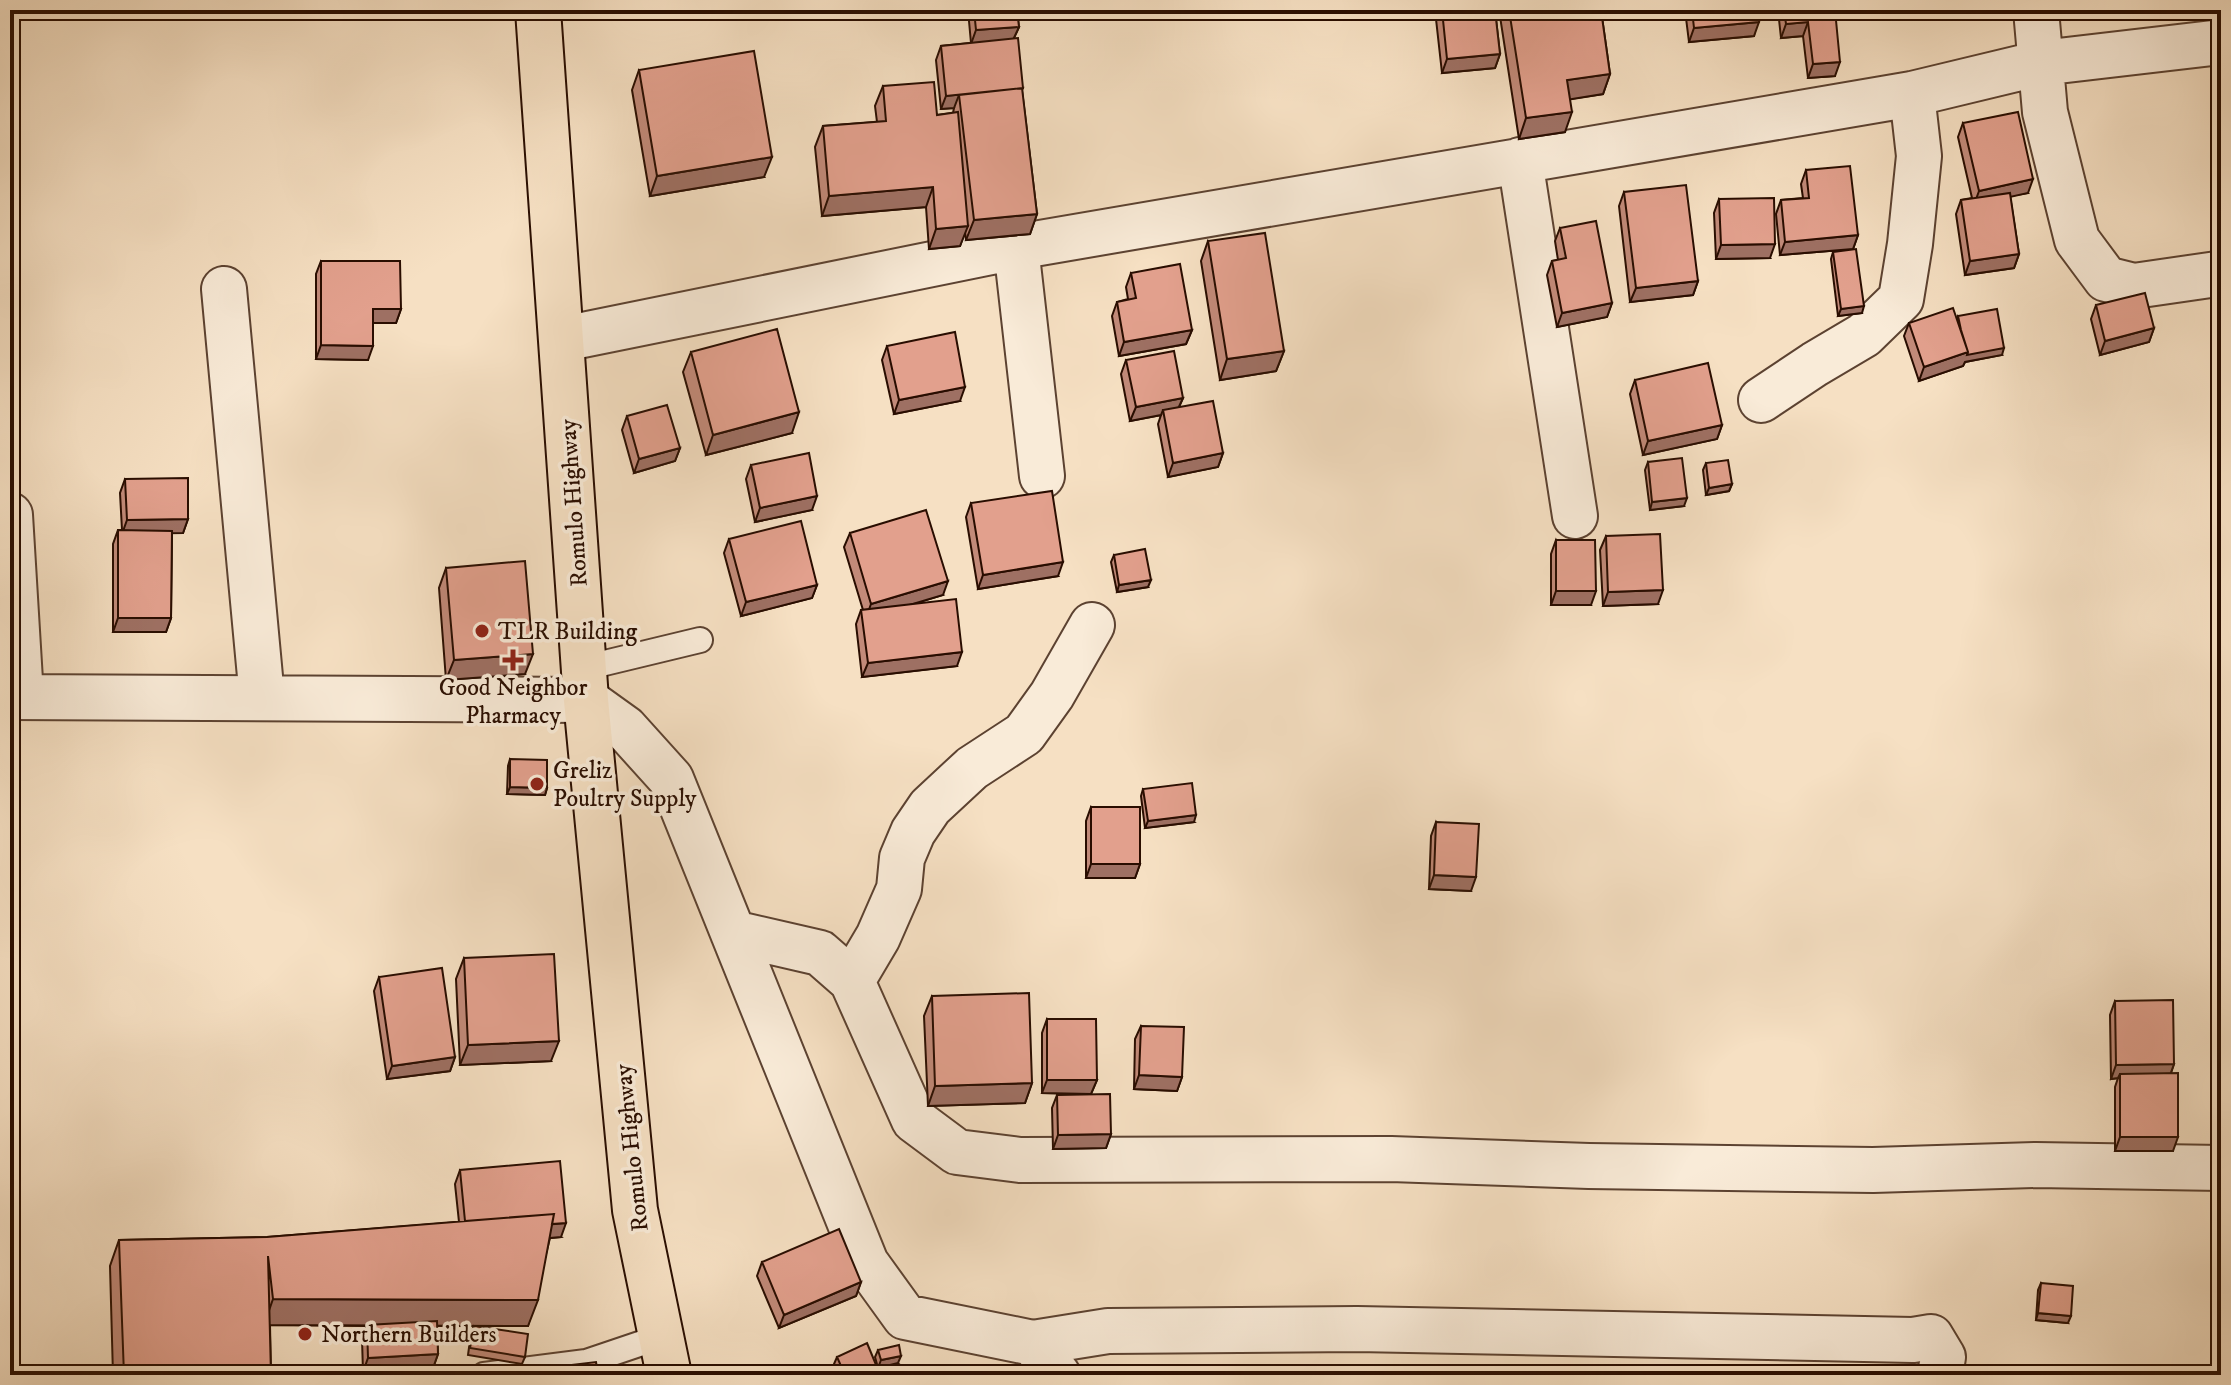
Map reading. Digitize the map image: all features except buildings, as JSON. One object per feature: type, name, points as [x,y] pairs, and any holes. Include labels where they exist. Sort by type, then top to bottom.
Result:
[{"type":"highway","name":"Romulo Highway","points":[[538,10],[585,684],[635,1210],[664,1356]]},
{"type":"street","points":[[2036,10],[2045,112],[2077,240],[2106,279],[2134,286],[2217,274]]},
{"type":"street","points":[[563,339],[1016,247],[1912,94],[2041,63],[2221,42]]},
{"type":"street","points":[[1761,400],[1864,335],[1901,299],[1919,156],[1912,94]]},
{"type":"street","points":[[1520,160],[1575,516]]},
{"type":"street","points":[[1016,247],[1042,476]]},
{"type":"street","points":[[224,289],[262,698]]},
{"type":"street","points":[[10,515],[15,697],[262,698],[585,684],[671,779],[866,1263],[905,1317],[1045,1359],[1108,1331],[1326,1329],[1913,1340],[1931,1337],[1943,1357],[1940,1375]]},
{"type":"street","points":[[852,981],[878,937],[899,889],[902,858],[913,832],[930,807],[972,768],[1024,734],[1052,695],[1092,625]]},
{"type":"street","points":[[733,933],[820,953],[852,981],[914,1120],[957,1152],[1020,1160],[1391,1159],[1873,1170],[2036,1165],[2221,1168]]},
{"type":"lane","points":[[585,684],[700,640]]},
{"type":"lane","points":[[484,1375],[664,1356]]},
{"type":"place","name":"TLR Building","points":[[482,631]]},
{"type":"place","name":"Good Neighbor Pharmacy","points":[[513,660]]},
{"type":"place","name":"Greliz Poultry Supply","points":[[537,784]]},
{"type":"place","name":"Northern Builders","points":[[305,1334]]}]
